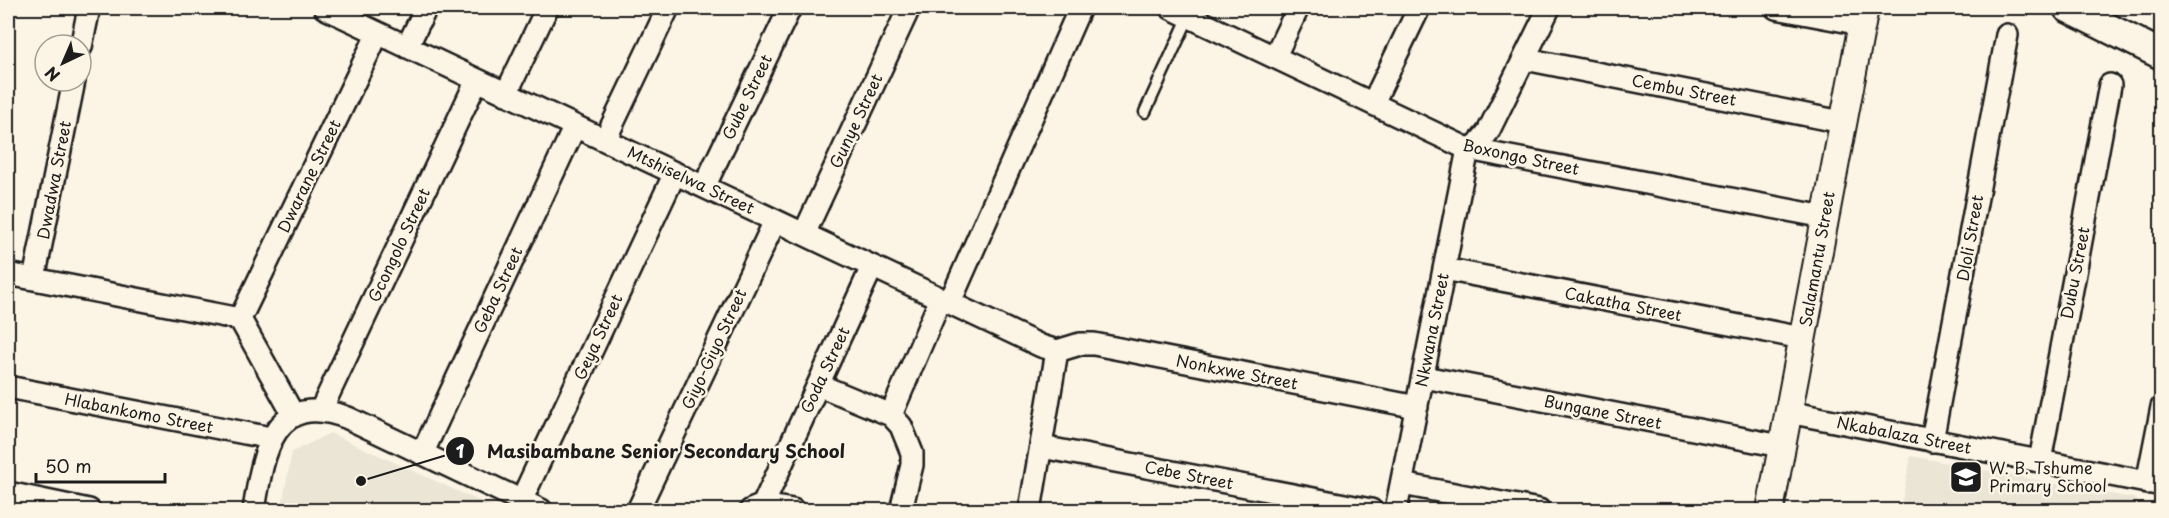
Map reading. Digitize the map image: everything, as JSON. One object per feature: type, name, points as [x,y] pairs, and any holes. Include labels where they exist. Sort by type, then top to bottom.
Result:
[{"type":"main road","points":[[2068,8],[2162,55]]},
{"type":"street","points":[[84,33],[89,8]]},
{"type":"street","name":"Mtshiselwa Street","points":[[325,8],[872,267],[1041,346],[1057,351]]},
{"type":"street","points":[[407,47],[426,8]]},
{"type":"street","points":[[506,94],[547,8]]},
{"type":"street","points":[[606,140],[668,8]]},
{"type":"street","name":"Gube Street","points":[[704,187],[790,8]]},
{"type":"street","name":"Gunye Street","points":[[804,234],[909,8]]},
{"type":"street","points":[[891,415],[1080,8]]},
{"type":"street","points":[[1275,56],[1298,8]]},
{"type":"street","points":[[1373,103],[1419,8]]},
{"type":"street","points":[[1468,149],[1477,145],[1488,132],[1549,8]]},
{"type":"street","points":[[1776,8],[1863,16]]},
{"type":"street","name":"Boxongo Street","points":[[1178,10],[1468,149],[1825,217]]},
{"type":"street","name":"Salamantu Street","points":[[1770,510],[1863,16]]},
{"type":"street","name":"Dwarane Street","points":[[240,319],[378,33]]},
{"type":"street","name":"Dloli Street","points":[[1932,441],[2007,35]]},
{"type":"street","name":"Cembu Street","points":[[1525,59],[1842,122]]},
{"type":"street","name":"Gcongolo Street","points":[[321,410],[477,80]]},
{"type":"street","name":"Dubu Street","points":[[2040,461],[2110,85]]},
{"type":"street","name":"Dwadwa Street","points":[[34,279],[72,93]]},
{"type":"street","name":"Geba Street","points":[[422,454],[575,126]]},
{"type":"street","name":"Nkwana Street","points":[[1396,510],[1468,149]]},
{"type":"street","name":"Geya Street","points":[[521,501],[675,173]]},
{"type":"street","name":"Giyo-Giyo Street","points":[[638,510],[775,220]]},
{"type":"street","name":"Goda Street","points":[[757,508],[819,386],[872,267]]},
{"type":"street","name":"Cakatha Street","points":[[1444,269],[1803,338]]},
{"type":"street","points":[[8,274],[240,319],[294,416]]},
{"type":"street","name":"Nonkxwe Street","points":[[1057,351],[1080,344],[1094,344],[1417,408]]},
{"type":"street","points":[[1030,510],[1057,351]]},
{"type":"street","name":"Bungane Street","points":[[1424,377],[1781,446]]},
{"type":"street","points":[[819,386],[891,415],[901,426],[912,453],[912,465],[901,510]]},
{"type":"street","name":"Hlabankomo Street","points":[[8,387],[271,438]]},
{"type":"street","points":[[2154,484],[2162,407]]},
{"type":"street","points":[[254,510],[262,461],[271,438],[294,416],[321,410],[348,418],[541,510]]},
{"type":"street","name":"Nkabalaza Street","points":[[1788,412],[2154,484]]},
{"type":"street","name":"Cebe Street","points":[[1042,447],[1371,510]]},
{"type":"street","points":[[1402,484],[1539,510]]},
{"type":"street","points":[[8,493],[89,510]]},
{"type":"street","points":[[757,508],[793,510]]},
{"type":"lane","points":[[1145,112],[1178,10]]},
{"type":"shaded area","points":[[330,433],[499,510],[281,510],[292,452]]},
{"type":"shaded area","name":"W. B. Tshume Primary School","points":[[1911,456],[2137,499],[2135,510],[1900,510]]},
{"type":"place","name":"W. B. Tshume Primary School","points":[[1966,477]]},
{"type":"place","name":"Masibambane Senior Secondary School","points":[[361,481]]}]
